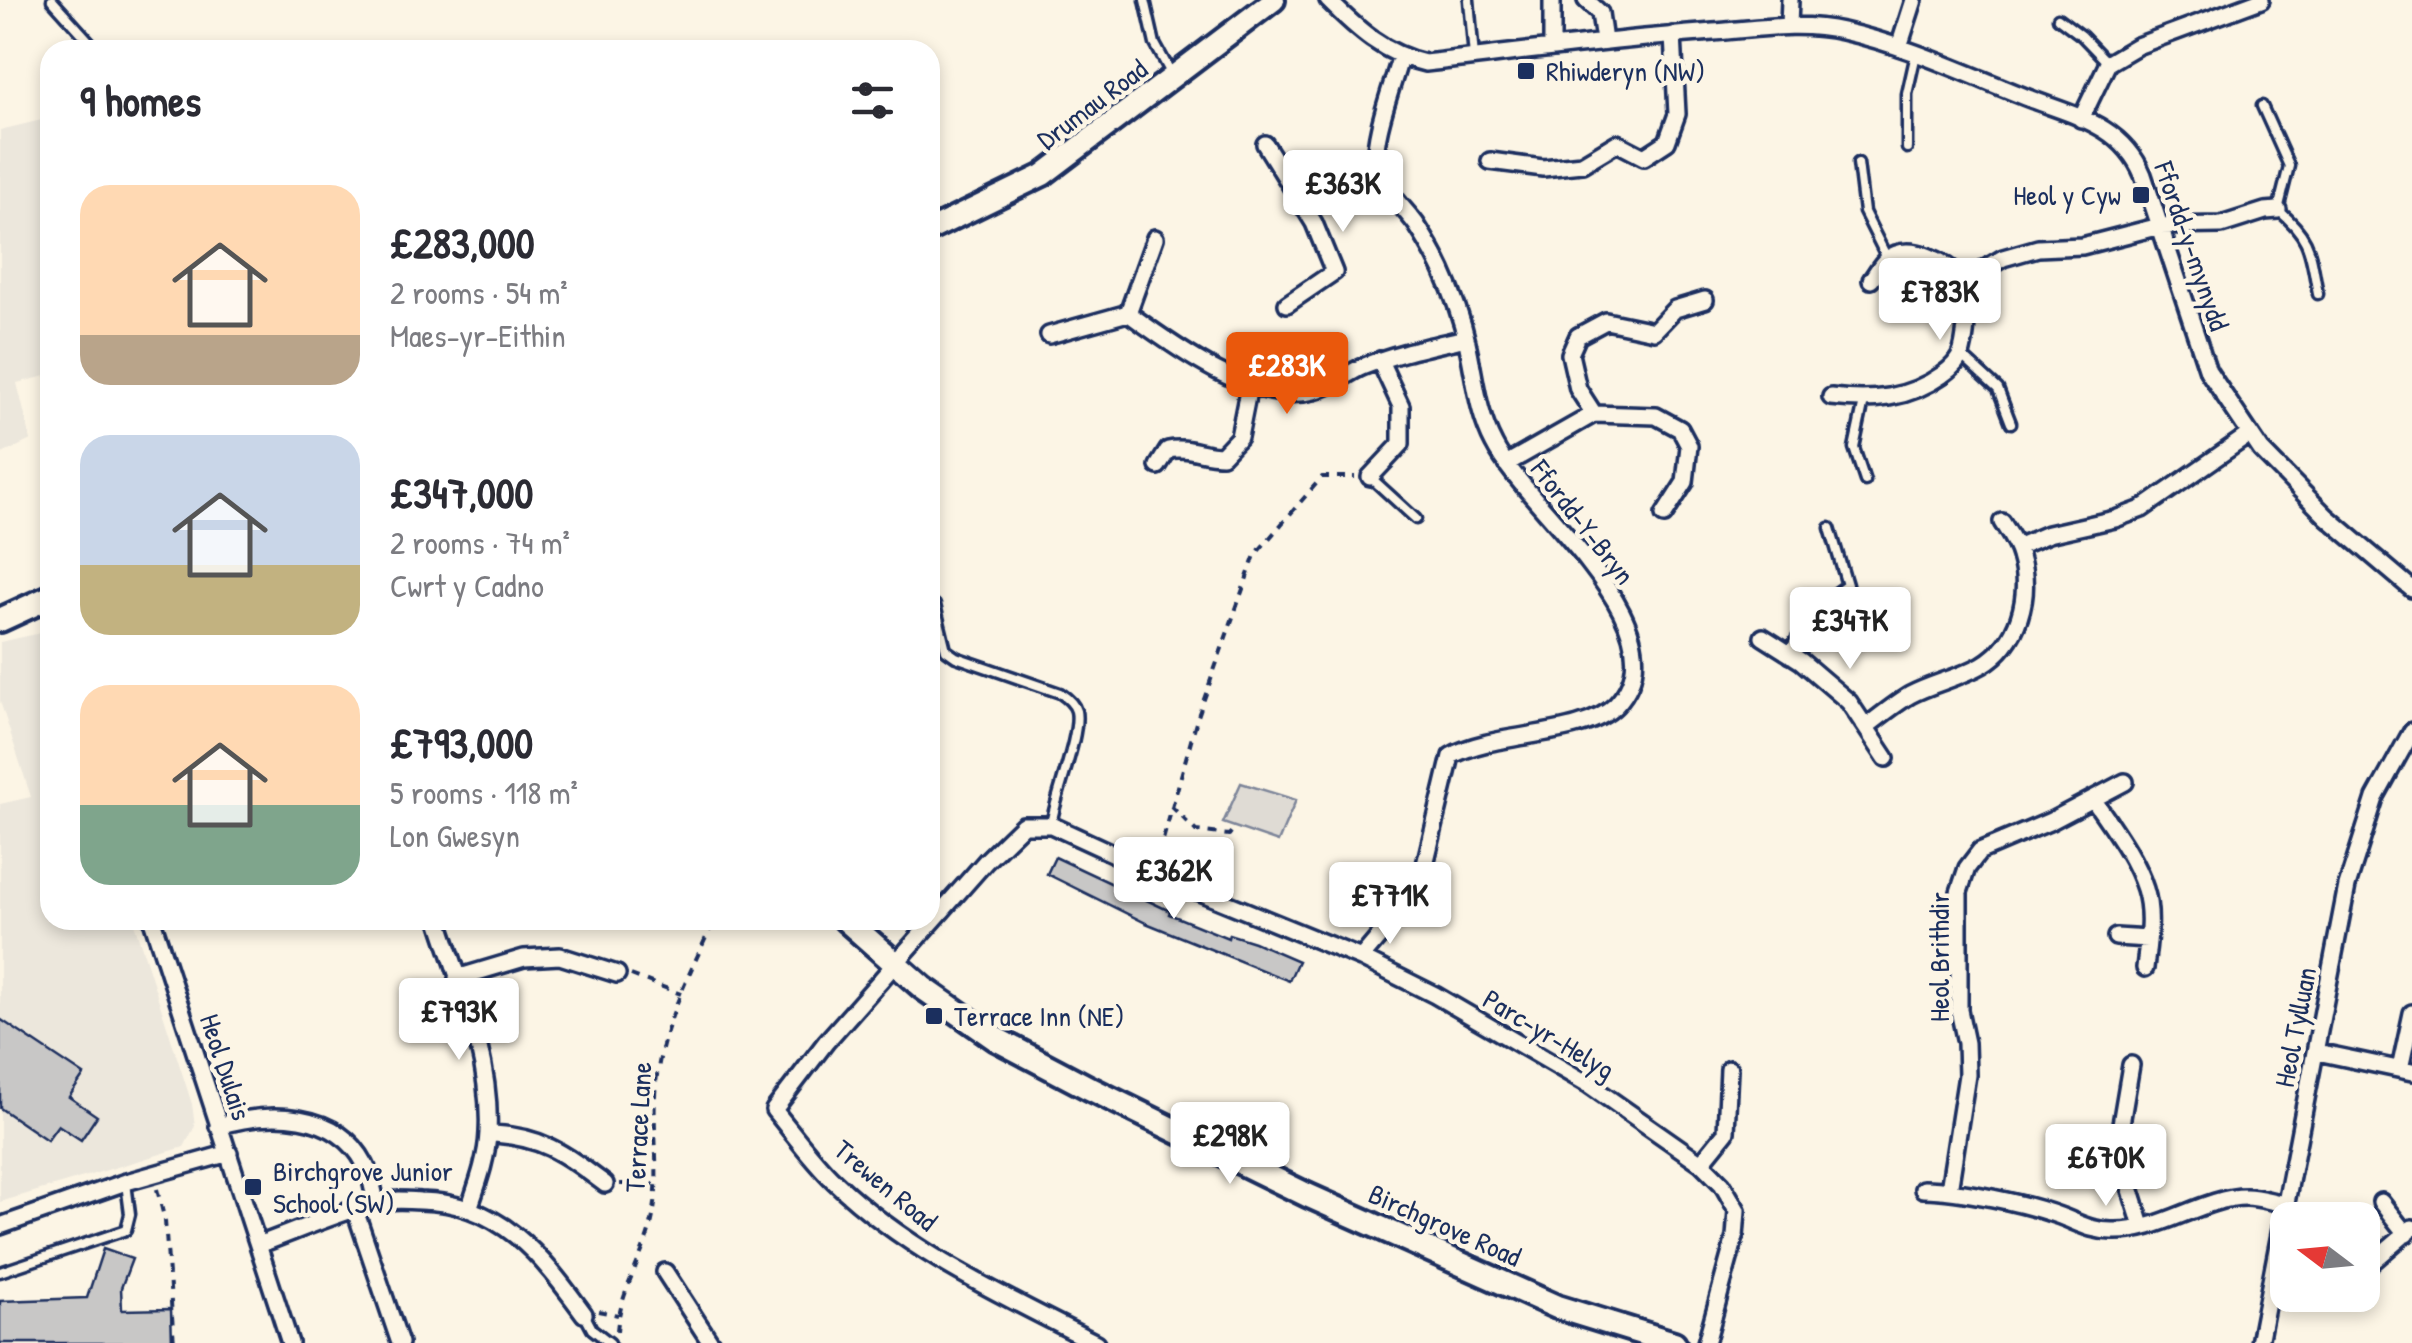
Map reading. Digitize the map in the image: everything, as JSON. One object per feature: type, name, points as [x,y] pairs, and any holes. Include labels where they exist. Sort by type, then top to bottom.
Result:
[{"type":"main road","points":[[0,620],[40,603]]},
{"type":"main road","name":"Birchgrove Road","points":[[857,930],[924,988],[996,1039],[1308,1195],[1557,1308],[1674,1343]]},
{"type":"street","name":"Drumau Road","points":[[940,225],[1043,175],[1274,0]]},
{"type":"street","points":[[1301,204],[1334,185],[1379,172],[1377,145],[1400,58],[1361,32],[1328,0]]},
{"type":"street","points":[[1552,0],[1552,48]]},
{"type":"street","points":[[1586,0],[1600,13],[1604,41]]},
{"type":"street","points":[[1789,26],[1790,0]]},
{"type":"street","points":[[1900,48],[1914,0]]},
{"type":"street","points":[[2080,118],[2108,63],[2137,46],[2261,0]]},
{"type":"street","name":"Ffordd-y-mynydd","points":[[1400,58],[1425,64],[1673,35],[1789,26],[1839,30],[1916,54],[2080,118],[2120,138],[2135,155],[2208,371],[2260,450],[2327,517],[2412,588]]},
{"type":"street","points":[[1490,162],[1543,168],[1582,164],[1618,142],[1644,158],[1667,142],[1677,114],[1673,35]]},
{"type":"street","points":[[1264,144],[1314,223],[1334,272],[1287,304]]},
{"type":"street","name":"Ffordd-Y-Bryn","points":[[1361,958],[1399,913],[1423,872],[1440,815],[1451,756],[1468,747],[1581,724],[1600,716],[1614,707],[1632,679],[1635,650],[1599,574],[1518,483],[1506,464],[1480,414],[1466,338],[1442,269],[1379,172]]},
{"type":"street","points":[[1965,281],[2004,258],[2038,248],[2082,246],[2160,226],[2220,224],[2265,210],[2278,210]]},
{"type":"street","points":[[1128,313],[1154,238]]},
{"type":"street","points":[[1831,397],[1864,401],[1922,389],[1961,356],[1966,323],[1965,281],[1954,269],[1932,257],[1910,253],[1888,258],[1871,280]]},
{"type":"street","points":[[1594,414],[1578,389],[1570,354],[1578,336],[1606,321],[1654,330],[1675,309],[1705,300]]},
{"type":"street","points":[[1128,313],[1166,340],[1248,386],[1284,394],[1315,391],[1380,361],[1466,338]]},
{"type":"street","points":[[1049,334],[1128,313]]},
{"type":"street","points":[[1370,477],[1401,444],[1400,406],[1380,361]]},
{"type":"street","points":[[1158,466],[1168,450],[1184,447],[1205,455],[1222,455],[1238,437],[1248,386]]},
{"type":"street","points":[[1506,464],[1594,414],[1656,416],[1680,429],[1690,446],[1686,482],[1664,515]]},
{"type":"street","points":[[2017,547],[2048,534],[2114,520],[2142,509],[2250,434]]},
{"type":"street","points":[[1866,727],[1909,696],[1981,666],[2000,652],[2014,631],[2024,605],[2025,576],[2017,547],[2002,522]]},
{"type":"street","points":[[1791,655],[1822,602]]},
{"type":"street","points":[[1763,637],[1850,702],[1886,758]]},
{"type":"street","name":"Heol Tylluan","points":[[2284,1202],[2347,886],[2375,798],[2412,731]]},
{"type":"street","name":"Heol Brithdir","points":[[1949,1190],[1967,1074],[1960,1010],[1960,892],[1967,868],[1980,851],[2052,821],[2125,782]]},
{"type":"street","points":[[2093,800],[2118,836],[2145,889],[2146,968]]},
{"type":"street","points":[[940,914],[1023,825],[1051,824]]},
{"type":"street","name":"Parc-yr-Helyg","points":[[1051,824],[1153,872],[1361,958],[1435,995],[1588,1084],[1701,1164],[1722,1184],[1737,1210],[1735,1237],[1706,1343]]},
{"type":"street","name":"Heol Dulais","points":[[155,930],[290,1343]]},
{"type":"street","points":[[442,930],[478,1043],[488,1096],[488,1134],[469,1210]]},
{"type":"street","points":[[896,964],[926,930]]},
{"type":"street","points":[[2116,937],[2148,940]]},
{"type":"street","points":[[457,978],[524,958],[560,956],[617,974]]},
{"type":"street","name":"Trewen Road","points":[[896,964],[826,1042],[774,1110],[832,1179],[939,1262],[1096,1343]]},
{"type":"street","points":[[2317,1052],[2406,1070],[2412,1013]]},
{"type":"street","points":[[2131,1065],[2121,1124],[2122,1152],[2142,1226]]},
{"type":"street","points":[[1701,1164],[1726,1132],[1729,1070]]},
{"type":"street","points":[[218,1126],[262,1115],[287,1116],[320,1125],[349,1141],[366,1166],[376,1202]]},
{"type":"street","points":[[488,1134],[535,1139],[560,1150],[605,1184]]},
{"type":"street","points":[[0,1226],[126,1182],[229,1153]]},
{"type":"street","points":[[1923,1189],[1949,1190],[2060,1216],[2090,1230],[2118,1232],[2163,1224],[2216,1202],[2247,1197],[2273,1202]]},
{"type":"street","points":[[258,1245],[376,1202],[443,1201],[518,1234],[548,1265],[584,1314]]},
{"type":"street","points":[[2380,1255],[2409,1231],[2382,1202]]},
{"type":"street","points":[[355,1210],[400,1343]]},
{"type":"street","points":[[664,1272],[712,1343]]},
{"type":"street","name":"Heol Tylluan","points":[[2259,1343],[2270,1282]]},
{"type":"lane","points":[[52,0],[87,40]]},
{"type":"lane","points":[[1145,0],[1155,44],[1174,78]]},
{"type":"lane","points":[[1469,0],[1474,58]]},
{"type":"lane","points":[[2058,18],[2108,63]]},
{"type":"lane","points":[[1907,148],[1907,94],[1916,54]]},
{"type":"lane","points":[[2262,106],[2289,166],[2278,210],[2302,230],[2318,294]]},
{"type":"lane","points":[[1858,163],[1864,212],[1888,258]]},
{"type":"lane","points":[[1961,356],[1998,389],[2011,423]]},
{"type":"lane","points":[[1864,401],[1854,448],[1865,481]]},
{"type":"lane","points":[[1370,477],[1416,519]]},
{"type":"lane","points":[[1822,602],[1846,585],[1830,528]]},
{"type":"lane","points":[[940,625],[946,650],[956,657],[1060,693],[1070,700],[1076,712],[1075,730],[1051,824]]},
{"type":"lane","points":[[0,1272],[126,1230],[130,1214],[126,1182]]},
{"type":"lane","points":[[584,1314],[592,1329],[613,1343]]},
{"type":"path","points":[[1153,872],[1197,719],[1255,555],[1322,478],[1370,477]]},
{"type":"path","points":[[1171,806],[1196,831],[1229,835],[1235,828]]},
{"type":"path","name":"Terrace Lane","points":[[613,1343],[621,1302],[652,1224],[656,1085],[666,1031],[710,930]]},
{"type":"path","points":[[617,974],[624,972],[681,994]]},
{"type":"path","points":[[153,1175],[165,1221],[174,1343]]},
{"type":"path","points":[[605,1184],[654,1184]]},
{"type":"shaded area","points":[[40,120],[40,377],[17,383],[31,440],[0,455],[0,130]]},
{"type":"shaded area","points":[[40,633],[40,930],[136,930],[192,1104],[195,1126],[184,1147],[0,1202],[0,804],[31,797],[0,701],[0,642]]},
{"type":"shaded area","points":[[1241,783],[1296,800],[1278,842],[1223,823]]},
{"type":"building","points":[[1055,857],[1170,911],[1169,914],[1298,961],[1289,981],[1146,923],[1047,874]]},
{"type":"building","points":[[0,1019],[84,1075],[69,1097],[97,1116],[81,1140],[58,1125],[47,1140],[0,1108]]},
{"type":"building","points":[[103,1249],[132,1259],[121,1288],[122,1310],[171,1309],[172,1343],[0,1343],[0,1301],[87,1298]]},
{"type":"place","name":"Rhiwderyn (NW)","points":[[1526,71]]},
{"type":"place","name":"Heol y Cyw","points":[[2141,195]]},
{"type":"place","name":"Terrace Inn (NE)","points":[[934,1016]]},
{"type":"place","name":"Birchgrove Junior School (SW)","points":[[253,1187]]}]
